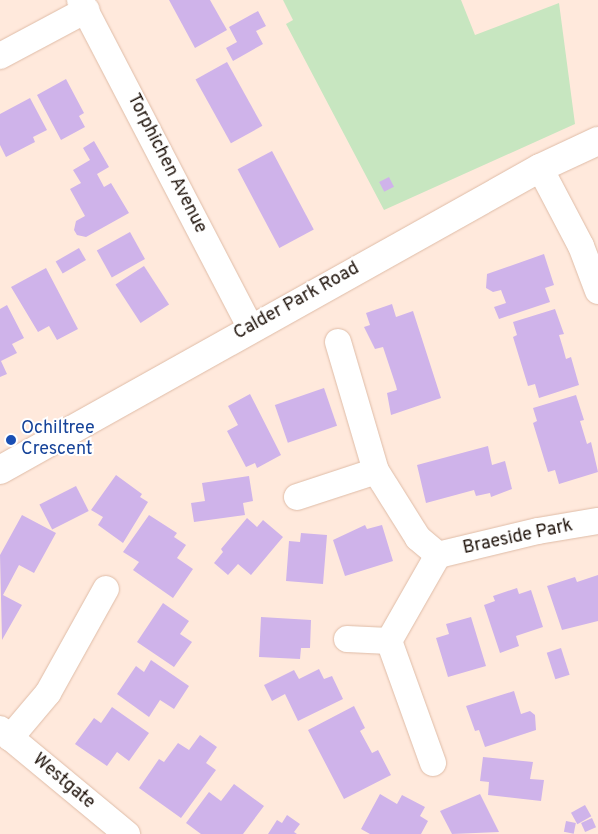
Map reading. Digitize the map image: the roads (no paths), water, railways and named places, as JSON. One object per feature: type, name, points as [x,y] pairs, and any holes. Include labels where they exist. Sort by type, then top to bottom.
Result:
[{"type":"main road","name":"Calder Park Road","points":[[0,470],[540,168],[598,141]]},
{"type":"street","points":[[0,56],[83,5]]},
{"type":"street","name":"Torphichen Avenue","points":[[83,5],[251,328]]},
{"type":"street","points":[[540,168],[581,246],[598,291]]},
{"type":"street","name":"Braeside Park","points":[[338,342],[376,470],[418,538],[438,555]]},
{"type":"street","points":[[297,497],[376,470]]},
{"type":"street","name":"Braeside Park","points":[[389,641],[438,555],[538,531],[598,521]]},
{"type":"street","points":[[5,734],[48,693],[106,589]]},
{"type":"street","points":[[347,639],[389,641],[433,762]]},
{"type":"street","name":"Westgate","points":[[5,734],[127,834]]},
{"type":"place","name":"Ochiltree Crescent","points":[[11,440]]}]
